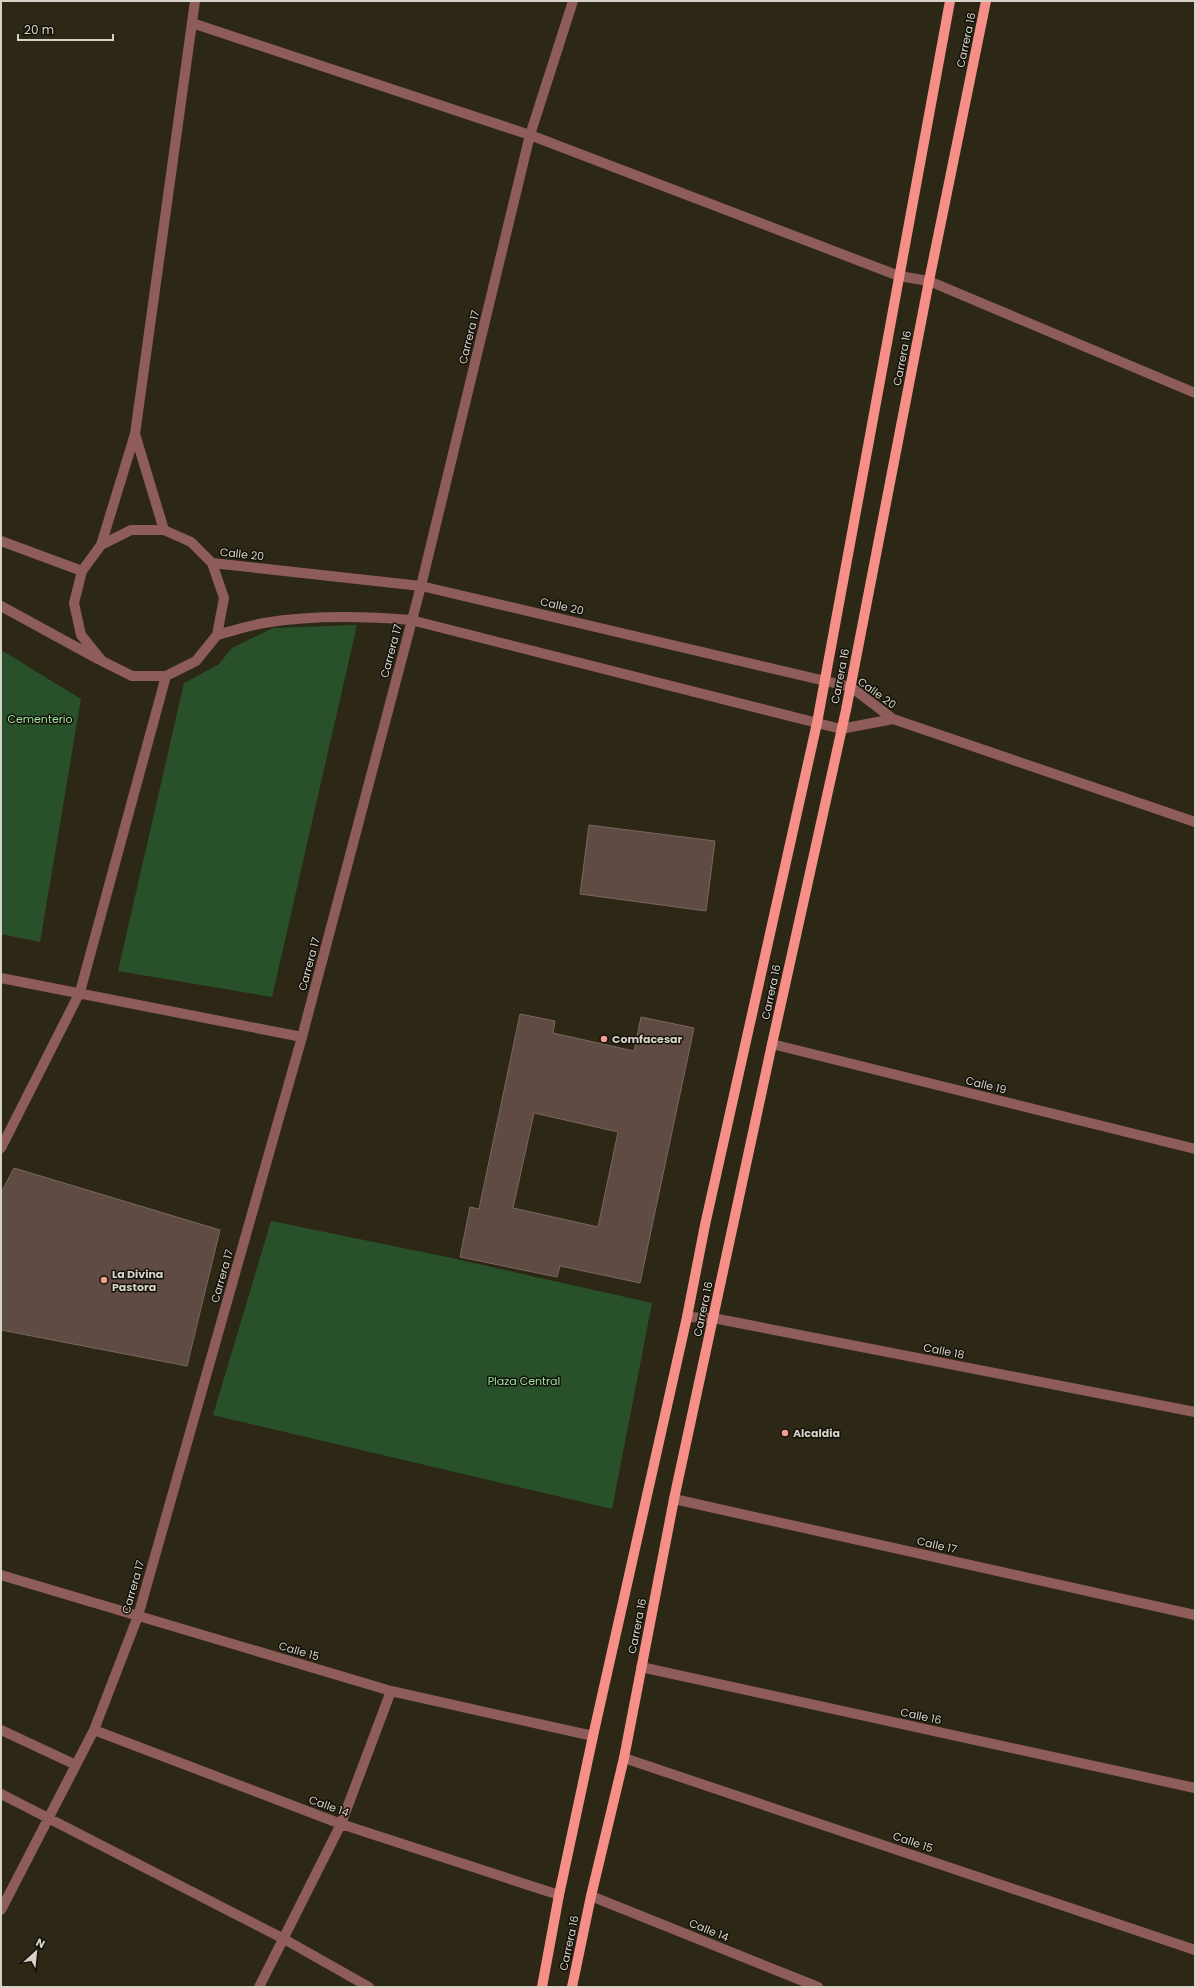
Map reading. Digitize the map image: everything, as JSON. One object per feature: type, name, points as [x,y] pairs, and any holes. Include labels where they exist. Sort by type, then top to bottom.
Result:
[{"type":"main road","name":"Carrera 16","points":[[542,1987],[559,1895],[593,1736],[688,1317],[705,1225],[817,724],[950,1]]},
{"type":"main road","name":"Carrera 16","points":[[572,1987],[591,1896],[624,1758],[674,1499],[850,687],[929,281],[986,1]]},
{"type":"street","points":[[102,661],[81,635],[74,603],[82,571],[101,545],[135,434],[195,1]]},
{"type":"street","name":"Carrera 17","points":[[1,1910],[94,1730],[138,1616],[302,1037],[421,586],[530,135],[573,1]]},
{"type":"street","points":[[192,22],[530,135],[899,276],[929,281],[1195,393]]},
{"type":"street","points":[[135,434],[164,530]]},
{"type":"street","points":[[1,606],[132,676],[166,676],[196,661],[217,635],[224,598],[212,563],[192,542],[164,530],[131,530],[101,545]]},
{"type":"street","points":[[1,541],[82,571]]},
{"type":"street","name":"Calle 20","points":[[212,563],[421,586],[824,680],[850,687],[893,719],[1195,822]]},
{"type":"street","name":"Calle 20","points":[[217,635],[264,623],[314,617],[358,616],[411,620],[841,729],[893,719]]},
{"type":"street","points":[[1,1148],[80,992],[166,676]]},
{"type":"street","points":[[1,978],[80,992],[302,1037]]},
{"type":"street","name":"Calle 19","points":[[772,1044],[1195,1150]]},
{"type":"street","name":"Calle 18","points":[[688,1317],[713,1318],[1195,1412]]},
{"type":"street","name":"Calle 17","points":[[674,1499],[1195,1615]]},
{"type":"street","name":"Calle 15","points":[[1,1575],[391,1690],[593,1736]]},
{"type":"street","name":"Calle 16","points":[[641,1667],[1195,1788]]},
{"type":"street","points":[[259,1987],[341,1824],[391,1690]]},
{"type":"street","points":[[1,1730],[76,1765]]},
{"type":"street","name":"Calle 14","points":[[94,1730],[341,1824],[559,1895]]},
{"type":"street","name":"Calle 15","points":[[624,1758],[1195,1950]]},
{"type":"street","points":[[1,1794],[49,1817],[284,1939],[369,1987]]},
{"type":"street","name":"Calle 14","points":[[591,1896],[818,1987]]},
{"type":"green space","points":[[357,625],[272,997],[118,971],[184,683],[218,665],[232,648],[273,628]]},
{"type":"green space","name":"Cementerio","points":[[1,650],[81,699],[40,942],[1,934]]},
{"type":"green space","name":"Plaza Central","points":[[271,1221],[447,1257],[652,1303],[612,1509],[213,1415]]},
{"type":"building","points":[[589,825],[715,841],[706,911],[580,894]]},
{"type":"building","points":[[520,1014],[555,1021],[553,1033],[634,1051],[641,1017],[694,1028],[640,1283],[560,1266],[557,1277],[460,1257],[470,1207],[479,1209]],"holes":[[[534,1113],[618,1132],[598,1227],[513,1208]]]},
{"type":"building","name":"La Divina Pastora","points":[[14,1168],[220,1230],[187,1366],[1,1330],[1,1193]]},
{"type":"place","name":"Comfacesar","points":[[604,1039]]},
{"type":"place","name":"La Divina Pastora","points":[[104,1280]]},
{"type":"place","name":"Alcaldia","points":[[785,1433]]}]
